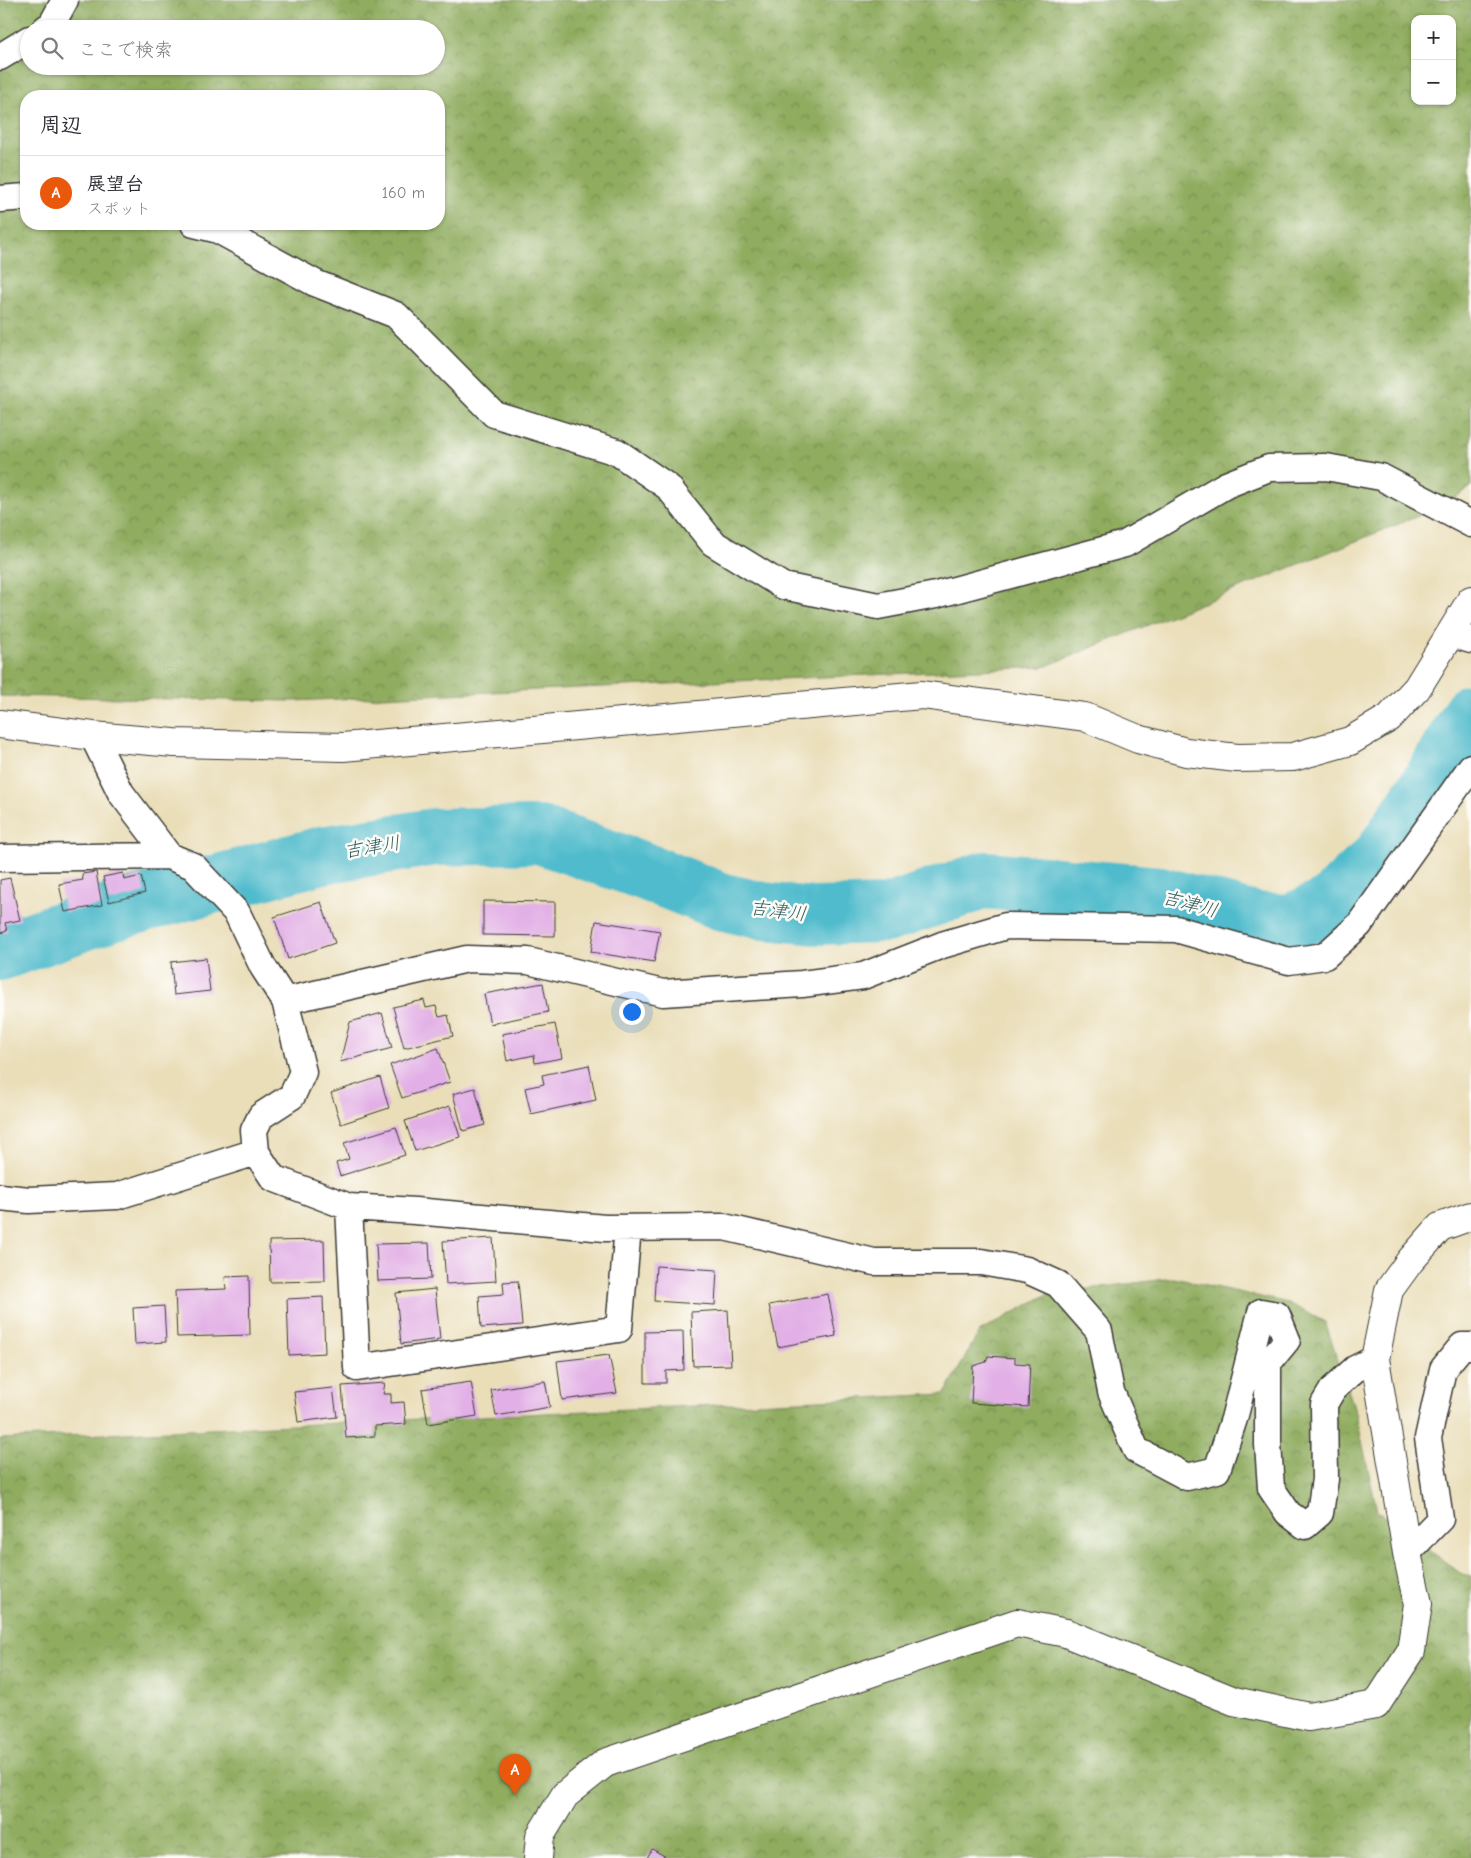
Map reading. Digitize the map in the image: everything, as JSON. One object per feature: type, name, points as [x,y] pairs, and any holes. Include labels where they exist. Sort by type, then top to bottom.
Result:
[{"type":"street","points":[[54,20],[66,0]]},
{"type":"street","points":[[0,57],[20,45]]},
{"type":"street","points":[[0,199],[20,197]]},
{"type":"street","points":[[218,230],[315,283],[396,315],[494,414],[617,452],[668,487],[713,543],[783,586],[878,606],[936,595],[1125,544],[1226,485],[1269,468],[1326,466],[1381,477],[1471,524]]},
{"type":"street","points":[[0,724],[93,736],[174,743],[343,747],[922,695],[1085,717],[1138,739],[1186,752],[1237,758],[1293,757],[1350,741],[1389,718],[1461,637],[1471,600]]},
{"type":"street","points":[[93,736],[121,793],[169,856]]},
{"type":"street","points":[[285,1001],[467,959],[528,961],[663,993],[802,984],[863,976],[942,945],[1006,926],[1176,929],[1289,961],[1325,956],[1359,925],[1471,767]]},
{"type":"street","points":[[0,858],[169,856],[193,866],[237,913],[263,967],[285,1001],[303,1072],[292,1096],[261,1116],[254,1130],[256,1152],[273,1178],[349,1207],[415,1210],[605,1228],[724,1227],[874,1262],[981,1262],[1027,1270],[1058,1284],[1099,1331],[1111,1392],[1136,1450],[1187,1477],[1217,1470],[1234,1419],[1261,1312],[1277,1315],[1286,1340],[1268,1363],[1268,1444],[1271,1488],[1288,1513],[1305,1526],[1320,1513],[1325,1479],[1324,1404],[1333,1390],[1355,1370],[1375,1359]]},
{"type":"street","points":[[0,1198],[29,1200],[117,1196],[256,1152]]},
{"type":"street","points":[[349,1207],[357,1368],[620,1329],[628,1228]]},
{"type":"street","points":[[538,1858],[540,1836],[565,1795],[605,1763],[1017,1623],[1066,1633],[1234,1701],[1309,1718],[1376,1705],[1411,1651],[1418,1604],[1407,1554],[1375,1359],[1389,1290],[1410,1261],[1440,1227],[1471,1216]]},
{"type":"street","points":[[1407,1554],[1440,1519],[1428,1438],[1443,1369],[1462,1346],[1471,1346]]},
{"type":"green space","points":[[0,0],[1471,0],[1471,487],[1443,506],[1044,667],[294,701],[0,696]]},
{"type":"green space","points":[[1174,1278],[1288,1303],[1325,1322],[1356,1413],[1377,1511],[1460,1573],[1471,1576],[1471,1858],[0,1858],[0,1439],[945,1394],[979,1332],[1048,1294]]},
{"type":"building","points":[[96,872],[102,905],[65,912],[59,884],[83,880],[82,874]]},
{"type":"building","points":[[123,873],[124,880],[141,876],[145,893],[109,902],[103,877]]},
{"type":"building","points":[[10,878],[20,920],[5,923],[7,931],[0,933],[0,880]]},
{"type":"building","points":[[483,901],[555,902],[555,936],[483,935]]},
{"type":"building","points":[[321,902],[335,943],[288,959],[274,917]]},
{"type":"building","points":[[596,921],[660,931],[654,962],[591,952]]},
{"type":"building","points":[[206,958],[210,991],[174,995],[171,962]]},
{"type":"building","points":[[543,983],[548,1012],[490,1024],[484,994]]},
{"type":"building","points":[[424,1000],[426,1008],[436,1006],[439,1017],[448,1015],[453,1036],[404,1048],[393,1007]]},
{"type":"building","points":[[382,1013],[392,1048],[340,1062],[350,1022]]},
{"type":"building","points":[[555,1024],[562,1058],[535,1063],[534,1055],[507,1061],[502,1034]]},
{"type":"building","points":[[438,1048],[450,1082],[402,1098],[390,1065]]},
{"type":"building","points":[[589,1065],[596,1100],[531,1114],[525,1088],[544,1084],[542,1075]]},
{"type":"building","points":[[380,1077],[389,1108],[341,1124],[331,1093]]},
{"type":"building","points":[[475,1088],[485,1125],[463,1131],[453,1094]]},
{"type":"building","points":[[450,1106],[460,1137],[415,1151],[405,1121]]},
{"type":"building","points":[[396,1127],[405,1155],[340,1176],[336,1163],[349,1159],[344,1143]]},
{"type":"building","points":[[493,1238],[496,1281],[446,1284],[443,1241]]},
{"type":"building","points":[[324,1240],[325,1281],[270,1282],[269,1241]]},
{"type":"building","points":[[429,1243],[431,1279],[378,1281],[376,1244]]},
{"type":"building","points":[[656,1266],[717,1270],[715,1305],[654,1301]]},
{"type":"building","points":[[249,1276],[250,1335],[177,1337],[175,1291],[226,1289],[225,1277]]},
{"type":"building","points":[[518,1281],[522,1325],[481,1328],[479,1296],[504,1294],[503,1282]]},
{"type":"building","points":[[435,1289],[440,1339],[401,1344],[396,1293]]},
{"type":"building","points":[[828,1294],[836,1336],[778,1347],[769,1305]]},
{"type":"building","points":[[323,1297],[325,1353],[289,1355],[287,1299]]},
{"type":"building","points":[[164,1306],[166,1342],[135,1344],[133,1308]]},
{"type":"building","points":[[728,1310],[731,1365],[693,1366],[691,1312]]},
{"type":"building","points":[[683,1331],[684,1370],[666,1371],[666,1383],[645,1383],[645,1332]]},
{"type":"building","points":[[609,1355],[617,1393],[562,1400],[557,1361]]},
{"type":"building","points":[[988,1356],[1015,1358],[1015,1363],[1030,1364],[1028,1407],[971,1403],[973,1366],[986,1362]]},
{"type":"building","points":[[545,1381],[550,1407],[496,1416],[491,1390]]},
{"type":"building","points":[[471,1382],[477,1416],[428,1424],[422,1389]]},
{"type":"building","points":[[385,1383],[383,1394],[391,1394],[391,1403],[404,1402],[406,1424],[375,1426],[375,1436],[346,1438],[342,1386]]},
{"type":"building","points":[[333,1388],[337,1417],[298,1422],[294,1392]]},
{"type":"building","points":[[652,1849],[668,1858],[647,1858]]},
{"type":"waterway","name":"吉津川","points":[[0,952],[112,912],[322,855],[435,837],[540,835],[641,870],[723,902],[763,911],[815,916],[885,914],[985,880],[1160,895],[1254,921],[1290,923],[1331,905],[1381,857],[1436,774],[1471,713]]},
{"type":"place","name":"展望台","points":[[515,1795]]}]
